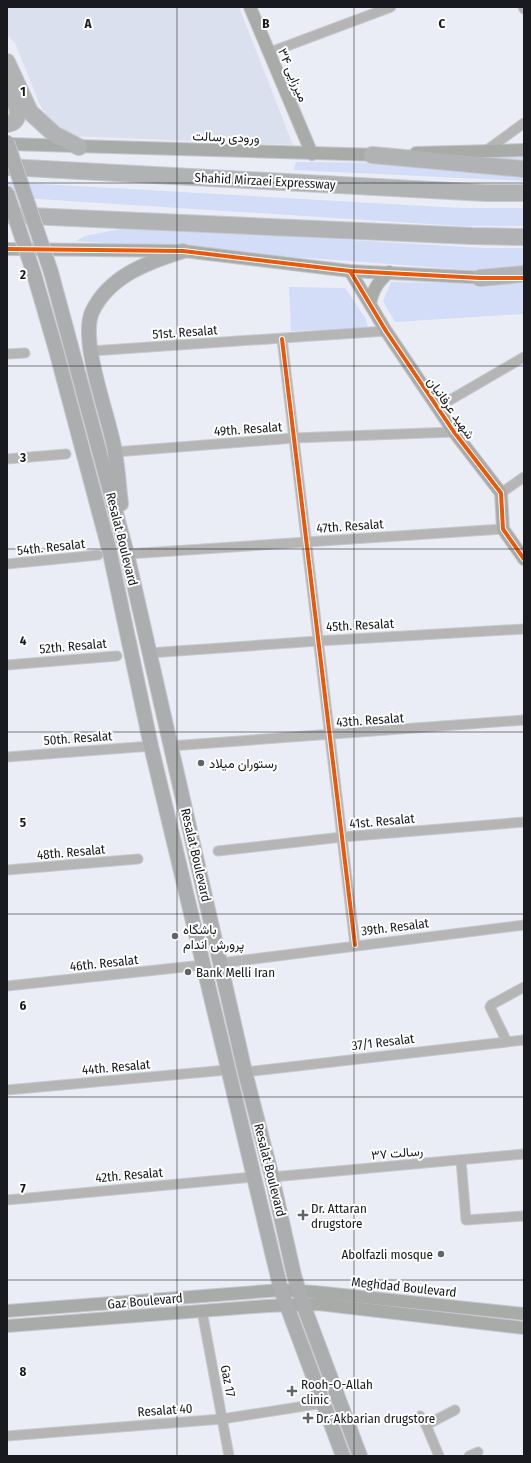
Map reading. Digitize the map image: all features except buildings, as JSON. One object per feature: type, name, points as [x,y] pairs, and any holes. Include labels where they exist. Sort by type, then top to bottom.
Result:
[{"type":"highway","points":[[7,62],[30,112],[54,134],[79,147]]},
{"type":"highway","points":[[7,81],[18,110],[17,118],[11,123],[7,124]]},
{"type":"highway","points":[[372,155],[524,170]]},
{"type":"highway","name":"Shahid Mirzaei Expressway","points":[[7,167],[487,193],[524,193]]},
{"type":"highway","points":[[487,193],[524,189]]},
{"type":"highway","points":[[7,215],[472,236],[524,237]]},
{"type":"highway","points":[[480,278],[524,274]]},
{"type":"main road","name":"میرزایی ۳۴","points":[[250,7],[268,53],[312,154]]},
{"type":"main road","name":"ورودی رسالت","points":[[7,143],[79,147],[372,155],[487,150],[524,150]]},
{"type":"main road","name":"Resalat Boulevard","points":[[7,143],[51,272],[127,554],[245,1072],[301,1297],[360,1456]]},
{"type":"main road","name":"Resalat Boulevard","points":[[7,193],[34,274],[56,350],[110,553],[150,746],[281,1290],[343,1456]]},
{"type":"main road","points":[[7,249],[183,252],[350,270],[480,278],[524,278]]},
{"type":"main road","points":[[127,554],[115,452],[91,351],[89,327],[92,313],[102,296],[139,266],[152,260],[183,252]]},
{"type":"main road","name":"شهید عرفانیان","points":[[350,270],[386,331],[454,432],[501,493]]},
{"type":"main road","points":[[370,304],[372,293],[379,282],[389,272]]},
{"type":"main road","points":[[501,493],[503,529],[524,559]]},
{"type":"main road","points":[[179,867],[198,864]]},
{"type":"main road","name":"Meghdad Boulevard","points":[[281,1290],[318,1304],[524,1328]]},
{"type":"main road","name":"Gaz Boulevard","points":[[7,1311],[281,1290]]},
{"type":"main road","name":"Meghdad Boulevard","points":[[286,1305],[301,1297],[524,1314]]},
{"type":"main road","name":"Gaz Boulevard","points":[[7,1326],[286,1305]]},
{"type":"street","points":[[268,53],[391,7]]},
{"type":"street","points":[[487,150],[524,123]]},
{"type":"street","name":"51st. Resalat","points":[[91,351],[386,331]]},
{"type":"street","points":[[282,339],[355,945]]},
{"type":"street","points":[[7,354],[25,353]]},
{"type":"street","points":[[438,407],[524,357]]},
{"type":"street","name":"49th. Resalat","points":[[115,452],[294,438],[454,432]]},
{"type":"street","points":[[7,459],[66,454]]},
{"type":"street","points":[[501,493],[524,477]]},
{"type":"street","name":"47th. Resalat","points":[[127,554],[503,529]]},
{"type":"street","name":"54th. Resalat","points":[[7,564],[98,555]]},
{"type":"street","name":"45th. Resalat","points":[[149,653],[524,629]]},
{"type":"street","name":"52th. Resalat","points":[[7,665],[117,656]]},
{"type":"street","name":"43th. Resalat","points":[[170,746],[330,736],[524,720]]},
{"type":"street","name":"50th. Resalat","points":[[7,757],[150,746]]},
{"type":"street","name":"41st. Resalat","points":[[218,851],[342,837],[524,822]]},
{"type":"street","name":"48th. Resalat","points":[[7,870],[138,859]]},
{"type":"street","name":"39th. Resalat","points":[[221,963],[524,925]]},
{"type":"street","name":"46th. Resalat","points":[[7,986],[203,965]]},
{"type":"street","points":[[506,1040],[490,1007],[491,1004],[524,987]]},
{"type":"street","name":"37/1 Resalat","points":[[245,1072],[506,1040],[523,1042]]},
{"type":"street","name":"44th. Resalat","points":[[7,1090],[227,1070]]},
{"type":"street","name":"رسالت ۳۷","points":[[272,1177],[524,1154]]},
{"type":"street","points":[[461,1160],[466,1220],[524,1216]]},
{"type":"street","name":"42th. Resalat","points":[[7,1200],[254,1177]]},
{"type":"street","name":"Gaz 17","points":[[202,1311],[229,1456]]},
{"type":"street","name":"Resalat 40","points":[[7,1436],[222,1419],[324,1403]]},
{"type":"street","points":[[426,1425],[455,1410]]},
{"type":"street","points":[[420,1416],[426,1425],[439,1456]]},
{"type":"street","points":[[469,1456],[478,1452]]},
{"type":"shaded area","points":[[7,7],[239,7],[293,145],[69,136],[52,124],[40,105],[15,43],[7,35]]},
{"type":"shaded area","points":[[499,156],[524,157],[524,163],[500,162]]},
{"type":"shaded area","points":[[296,162],[407,163],[524,173],[524,181],[294,170]]},
{"type":"shaded area","points":[[7,182],[459,208],[524,208],[524,226],[461,226],[7,197]]},
{"type":"shaded area","points":[[130,227],[484,248],[524,248],[524,268],[484,271],[76,241],[85,236]]},
{"type":"shaded area","points":[[391,282],[524,284],[524,314],[395,322],[383,301]]},
{"type":"shaded area","points":[[289,287],[345,288],[366,319],[368,328],[291,331]]},
{"type":"cycle path","points":[[7,249],[183,251],[350,271],[480,278],[524,278]]},
{"type":"cycle path","points":[[350,271],[386,331],[454,432],[501,493],[503,529],[524,559]]},
{"type":"cycle path","points":[[282,339],[355,945]]},
{"type":"place","name":"رستوران میلاد","points":[[201,763]]},
{"type":"place","name":"باشگاه پرورش اندام","points":[[175,936]]},
{"type":"place","name":"Bank Melli Iran","points":[[188,972]]},
{"type":"place","name":"Dr. Attaran drugstore","points":[[303,1215]]},
{"type":"place","name":"Abolfazli mosque","points":[[441,1254]]},
{"type":"place","name":"Rooh-O-Allah clinic","points":[[292,1391]]},
{"type":"place","name":"Dr. َAkbarian drugstore","points":[[308,1418]]}]
